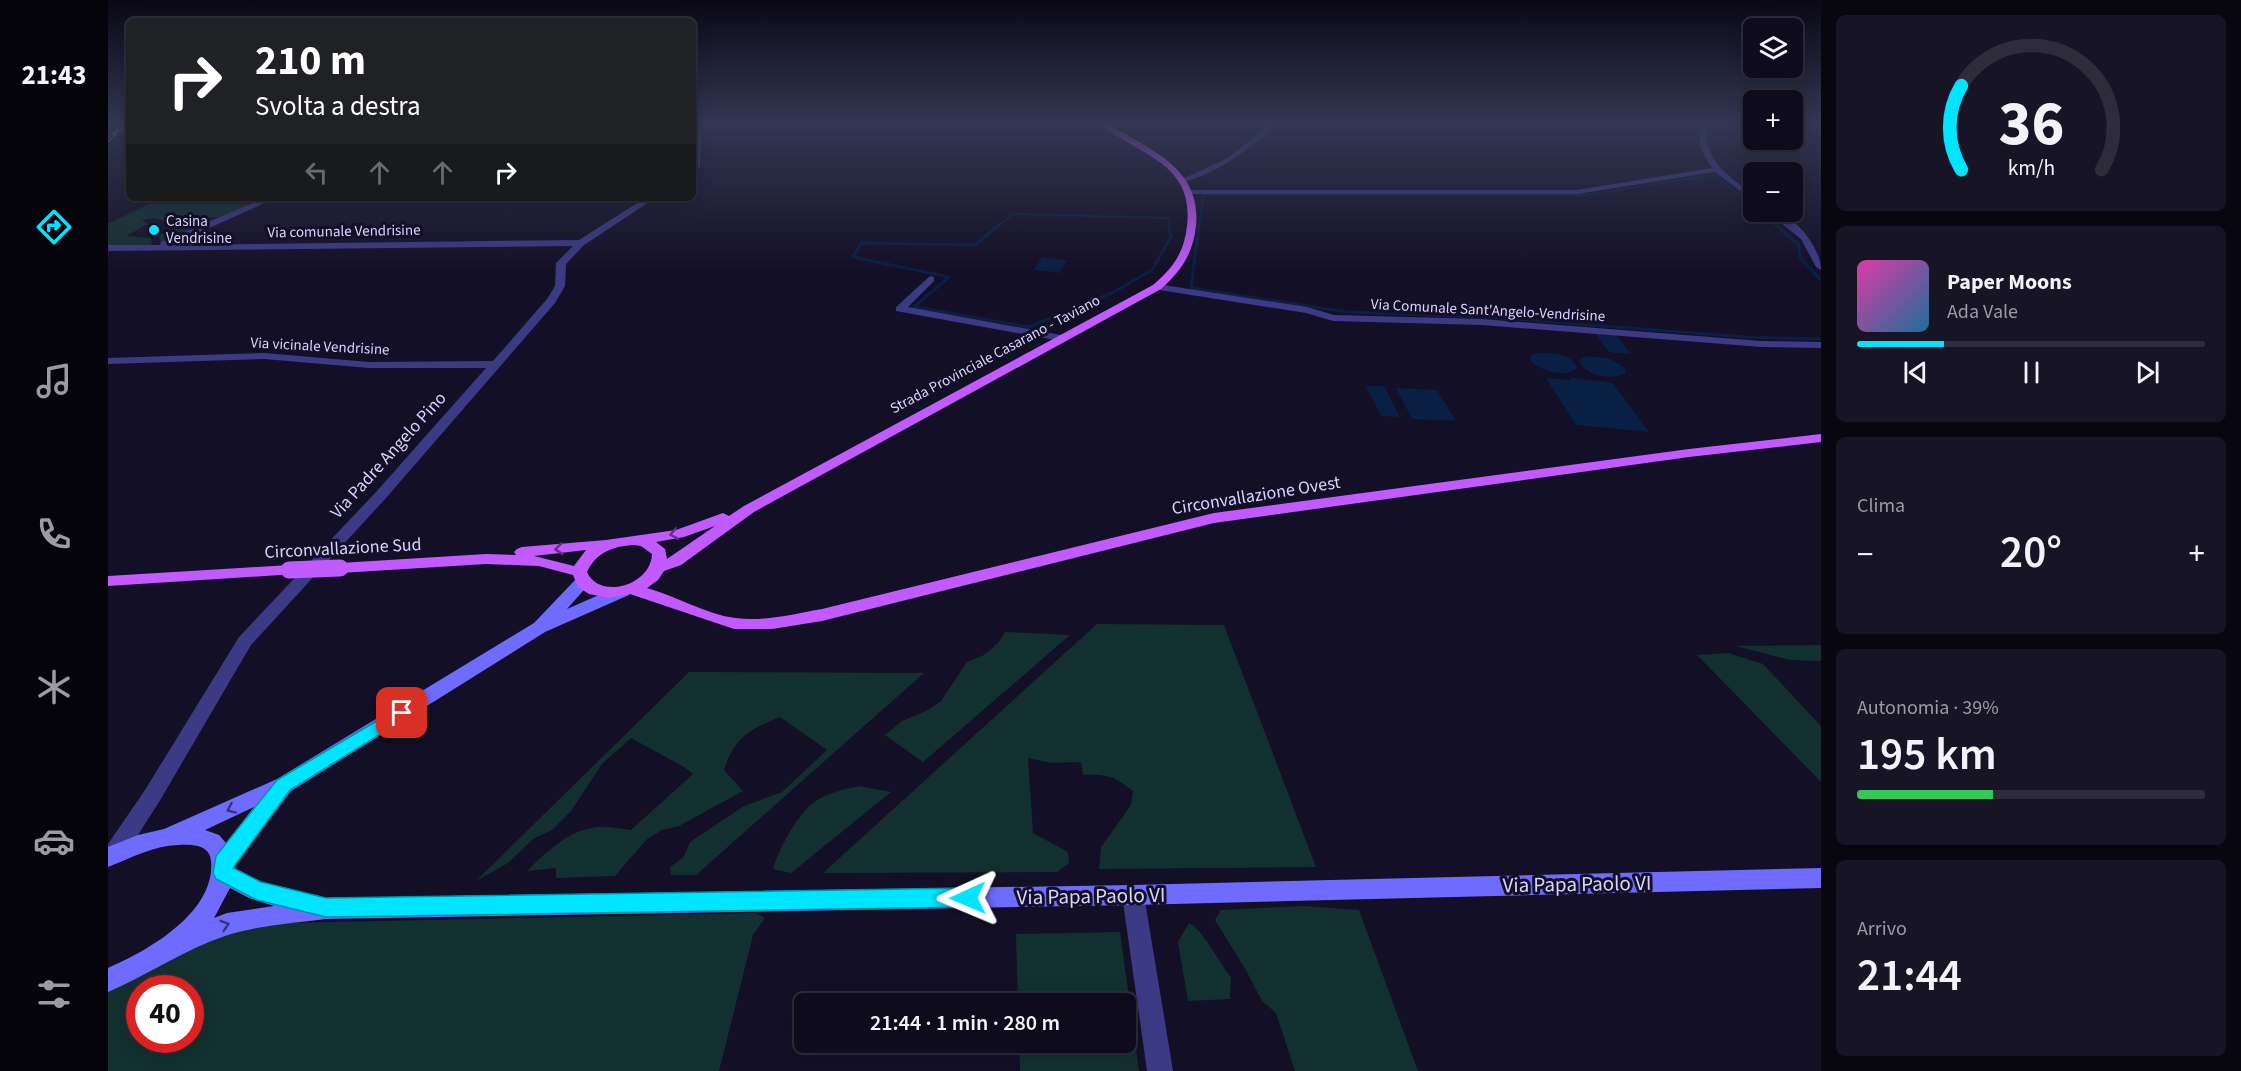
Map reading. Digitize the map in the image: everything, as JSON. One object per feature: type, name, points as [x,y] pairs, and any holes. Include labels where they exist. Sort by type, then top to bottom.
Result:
[{"type":"main road","name":"Strada Provinciale Casarano - Taviano","points":[[657,571],[676,561],[749,509],[1157,287],[1182,263],[1189,249],[1193,216],[1190,192],[1184,180],[1175,172]]},
{"type":"main road","name":"Circonvallazione Ovest","points":[[627,590],[673,601],[724,622],[762,625],[822,615],[1214,518],[1689,453],[1821,438]]},
{"type":"main road","points":[[486,559],[519,552],[679,534],[749,509]]},
{"type":"main road","points":[[634,540],[645,542],[660,552],[662,559],[657,571],[658,587],[673,601]]},
{"type":"main road","points":[[581,577],[588,557],[617,542]]},
{"type":"main road","name":"Circonvallazione Sud","points":[[108,581],[486,559],[539,561],[581,577],[592,590],[606,592],[627,590]]},
{"type":"main road","points":[[627,590],[657,571]]},
{"type":"street","points":[[1184,180],[1210,172]]},
{"type":"street","points":[[1190,192],[1577,192],[1702,172]]},
{"type":"street","points":[[1717,172],[1743,191]]},
{"type":"street","points":[[156,247],[265,201]]},
{"type":"street","name":"Via Padre Angelo Pino","points":[[111,855],[152,796],[245,641],[381,495],[551,301],[560,286],[561,263],[581,243],[646,201]]},
{"type":"street","points":[[1784,222],[1805,237],[1821,267]]},
{"type":"street","name":"Via comunale Vendrisine","points":[[108,248],[581,243]]},
{"type":"street","points":[[930,279],[900,309],[1061,338]]},
{"type":"street","name":"Via Comunale Sant'Angelo-Vendrisine","points":[[1157,287],[1307,310],[1333,318],[1482,322],[1761,344],[1821,345]]},
{"type":"street","name":"Via vicinale Vendrisine","points":[[108,361],[264,356],[369,365],[495,364]]},
{"type":"street","points":[[539,628],[581,577]]},
{"type":"street","points":[[111,855],[143,841],[171,835],[284,785],[539,628],[627,590]]},
{"type":"street","points":[[108,980],[150,960],[171,946],[192,927],[208,908],[218,890],[223,867],[284,785]]},
{"type":"street","points":[[171,835],[192,835],[207,840],[218,849],[223,867]]},
{"type":"street","name":"Via Papa Paolo VI","points":[[223,867],[257,891],[326,908]]},
{"type":"street","name":"Via Papa Paolo VI","points":[[171,946],[227,924],[326,908],[1133,895],[1821,878]]},
{"type":"street","points":[[1133,895],[1161,1071]]},
{"type":"green space","points":[[149,204],[255,204],[221,217],[142,220],[148,224],[126,236],[151,238],[152,245],[108,247],[108,224]]},
{"type":"green space","points":[[212,221],[161,243],[159,235],[187,222]]},
{"type":"green space","points":[[1097,624],[1224,625],[1316,867],[1099,869],[1101,847],[1131,805],[1133,791],[1110,777],[1083,775],[1081,762],[1052,763],[1028,758],[1033,833],[1068,852],[1069,863],[1057,872],[823,873]]},
{"type":"green space","points":[[1005,632],[1070,635],[923,762],[885,735],[902,721],[928,710],[941,701],[967,662],[984,655],[998,643]]},
{"type":"green space","points":[[1821,645],[1821,661],[1790,660],[1736,646]]},
{"type":"green space","points":[[1728,653],[1763,664],[1821,726],[1821,782],[1697,655]]},
{"type":"green space","points":[[689,672],[924,673],[696,875],[671,875],[670,867],[683,858],[690,842],[744,806],[782,792],[827,750],[780,717],[744,736],[728,759],[724,770],[743,791],[679,826],[662,830],[647,839],[615,876],[556,878],[556,868],[527,871],[550,849],[578,832],[602,827],[631,830],[693,774],[631,738],[602,764],[571,811],[552,830],[533,839],[508,863],[476,881]]},
{"type":"green space","points":[[859,786],[891,792],[791,873],[773,869],[797,820],[812,804],[829,794]]},
{"type":"green space","points":[[1303,906],[1359,910],[1418,1071],[1295,1071],[1276,1013],[1262,1001],[1215,920],[1221,910]]},
{"type":"green space","points":[[756,913],[765,918],[753,935],[719,1071],[108,1071],[108,991],[126,981],[126,1053],[204,1053],[204,975],[138,975],[186,949],[248,928],[284,923]]},
{"type":"green space","points":[[1189,923],[1206,940],[1231,977],[1230,999],[1188,1001],[1178,942]]},
{"type":"green space","points":[[1120,932],[1128,993],[1018,993],[1016,934]]},
{"type":"green space","points":[[1136,1049],[1139,1071],[1020,1071],[1019,1053],[1136,1053]]},
{"type":"water","points":[[1042,257],[1067,260],[1060,273],[1034,270]]},
{"type":"water","points":[[1595,333],[1616,335],[1631,354],[1609,352]]},
{"type":"water","points":[[1538,353],[1566,357],[1577,368],[1566,373],[1546,370],[1530,360],[1531,355]]},
{"type":"water","points":[[1590,356],[1611,359],[1625,368],[1626,373],[1614,377],[1594,374],[1579,362],[1582,358]]},
{"type":"water","points":[[1570,377],[1613,383],[1649,432],[1576,425],[1546,378],[1571,380]]},
{"type":"water","points":[[1366,386],[1384,386],[1400,417],[1381,416]]},
{"type":"water","points":[[1396,388],[1437,390],[1456,421],[1412,419]]},
{"type":"waterway","points":[[1199,227],[1203,195],[1586,195],[1714,175],[1743,197]]},
{"type":"waterway","points":[[997,227],[1013,214],[1168,218],[1169,227]]},
{"type":"waterway","points":[[1772,222],[1778,227]]},
{"type":"waterway","points":[[999,225],[975,245],[861,243],[853,257],[949,277],[914,307],[1029,327],[1114,292],[1152,270],[1171,237],[1169,225]]},
{"type":"waterway","points":[[1199,225],[1191,288],[1347,312],[1502,318],[1744,337],[1821,339]]},
{"type":"waterway","points":[[1776,225],[1799,245],[1800,258],[1821,280]]},
{"type":"place","name":"Casina Vendrisine","points":[[154,230]]},
{"type":"route","points":[[402,713],[284,785],[223,862],[223,873],[257,891],[326,908],[968,898]]}]
